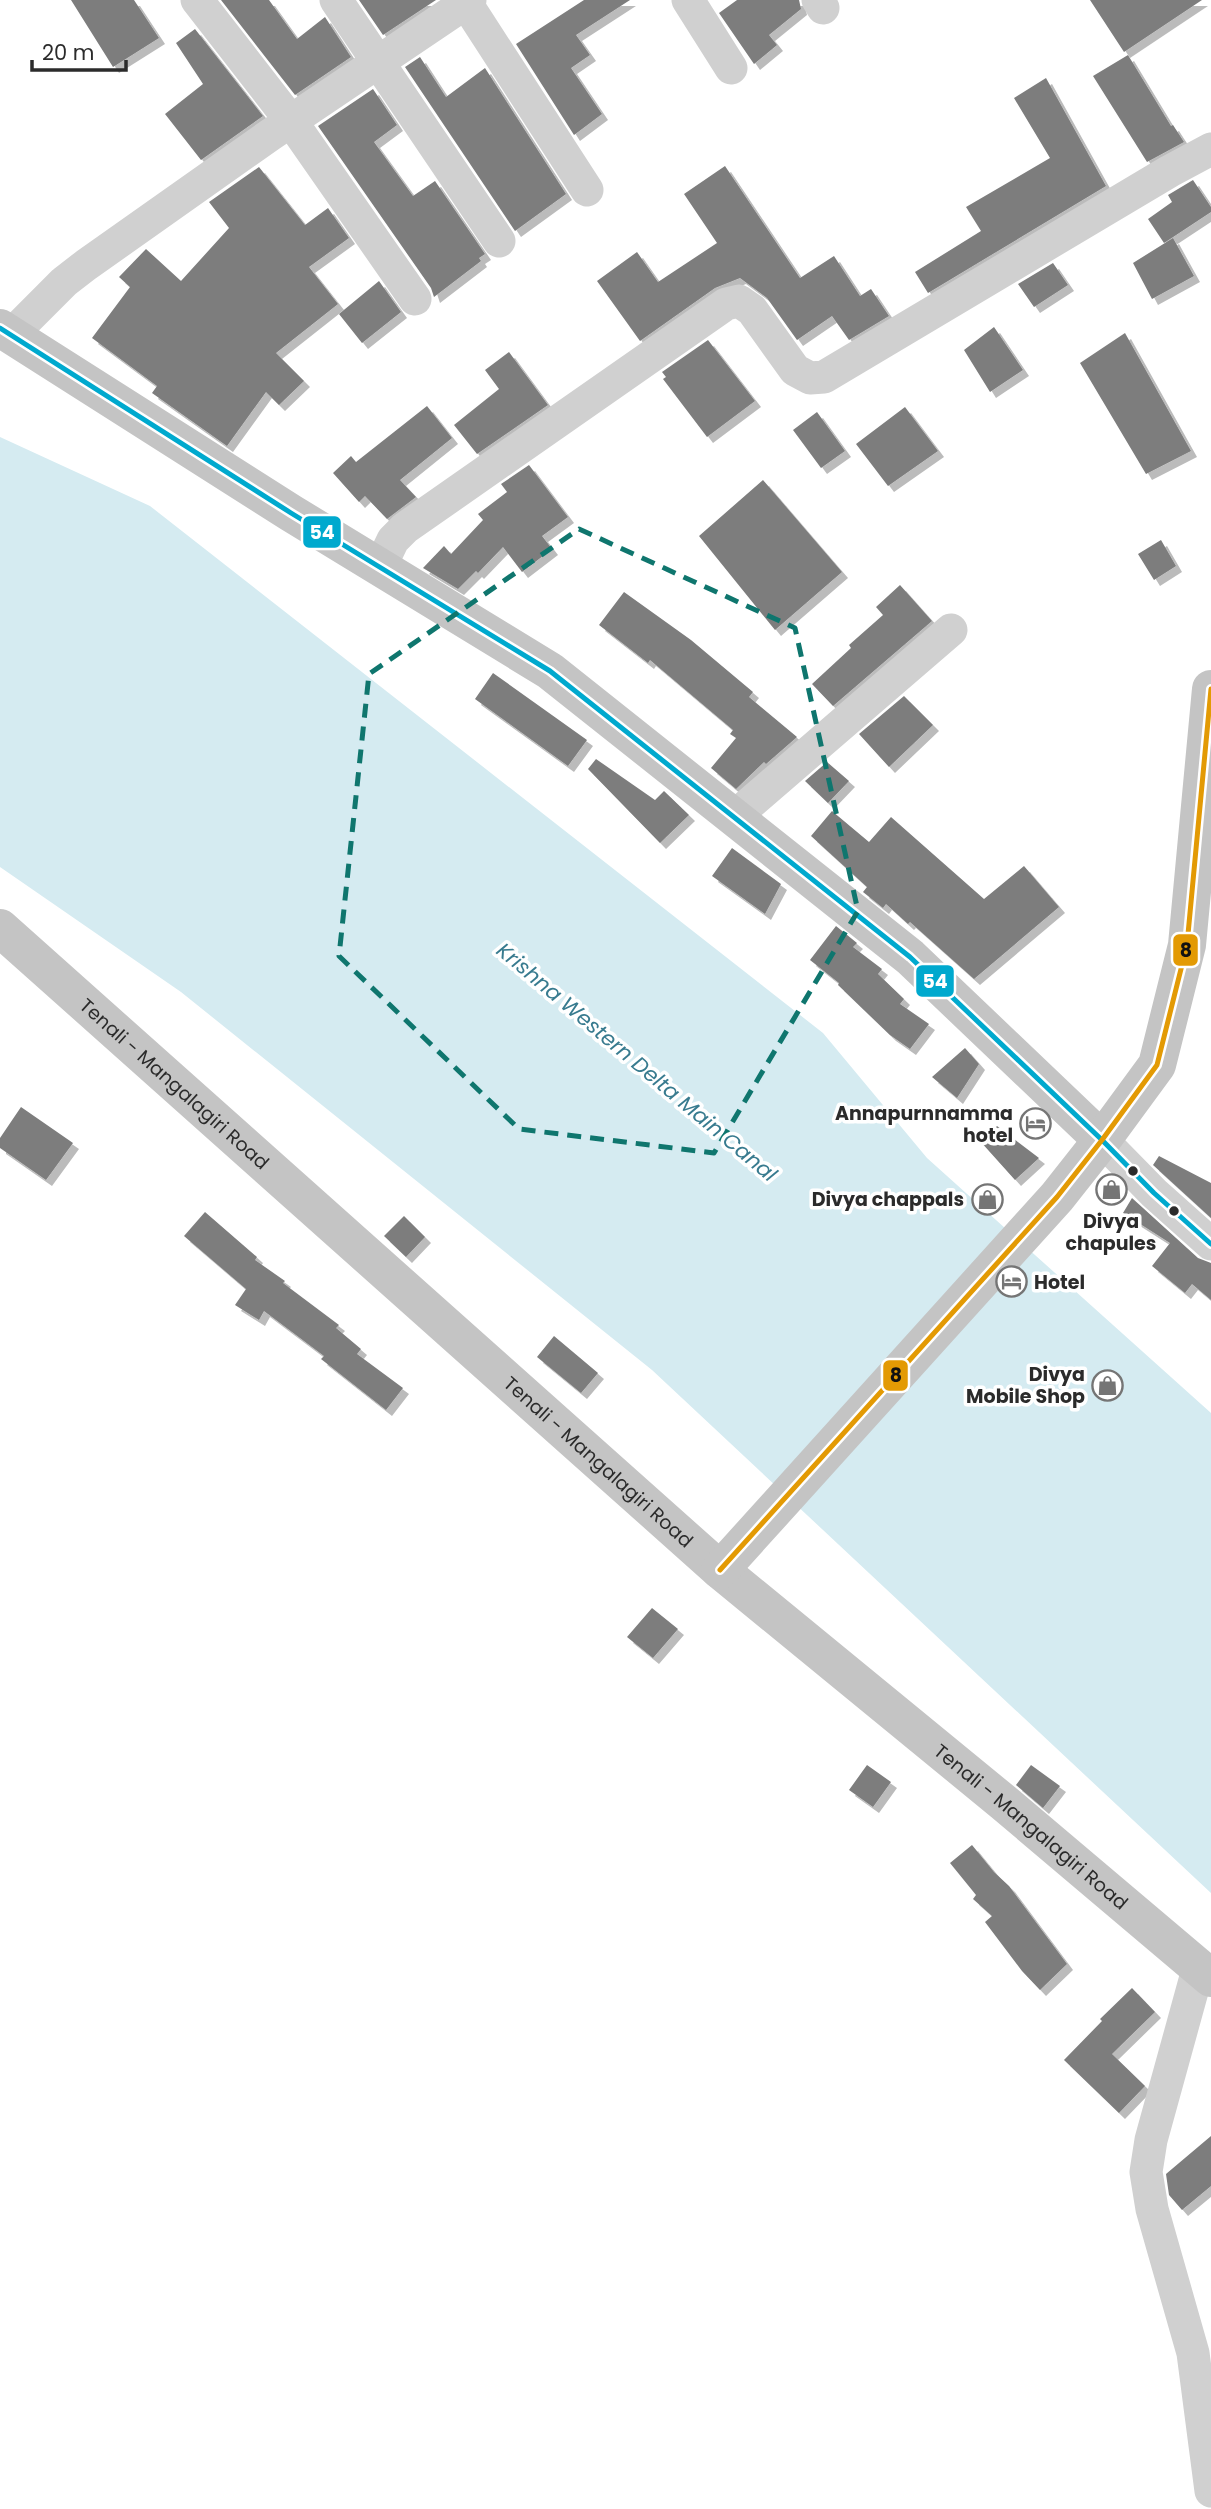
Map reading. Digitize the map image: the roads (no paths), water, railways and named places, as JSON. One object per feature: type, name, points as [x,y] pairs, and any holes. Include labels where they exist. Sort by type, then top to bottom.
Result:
[{"type":"main road","points":[[5,331],[550,671],[911,957],[1102,1140]]},
{"type":"main road","points":[[720,1570],[1057,1197],[1157,1065],[1187,945],[1211,689]]},
{"type":"main road","name":"Tenali - Mangalagiri Road","points":[[0,928],[720,1570],[1205,1972]]},
{"type":"street","points":[[197,0],[291,121],[415,299]]},
{"type":"street","points":[[335,0],[499,241]]},
{"type":"street","points":[[688,0],[731,68]]},
{"type":"street","points":[[5,331],[86,265],[468,1],[587,190]]},
{"type":"street","points":[[380,567],[393,540],[405,528],[726,304],[739,301],[752,310],[795,370],[810,378],[824,377],[1211,149]]},
{"type":"street","points":[[734,817],[951,630]]},
{"type":"street","points":[[1102,1140],[1154,1193],[1211,1244]]},
{"type":"street","points":[[1205,1972],[1151,2140],[1146,2172],[1152,2209],[1193,2353],[1211,2491]]},
{"type":"water","name":"Krishna Western Delta Main Canal","points":[[0,437],[150,506],[823,1033],[927,1158],[1211,1413],[1211,1893],[652,1370],[181,992],[0,867]]},
{"type":"place","name":"Annapurnnamma hotel","points":[[1036,1124]]},
{"type":"place","name":"Divya chapules","points":[[1111,1190]]},
{"type":"place","name":"Divya chappals","points":[[987,1199]]},
{"type":"place","name":"Hotel","points":[[1011,1282]]},
{"type":"place","name":"Divya Mobile Shop","points":[[1108,1385]]}]
